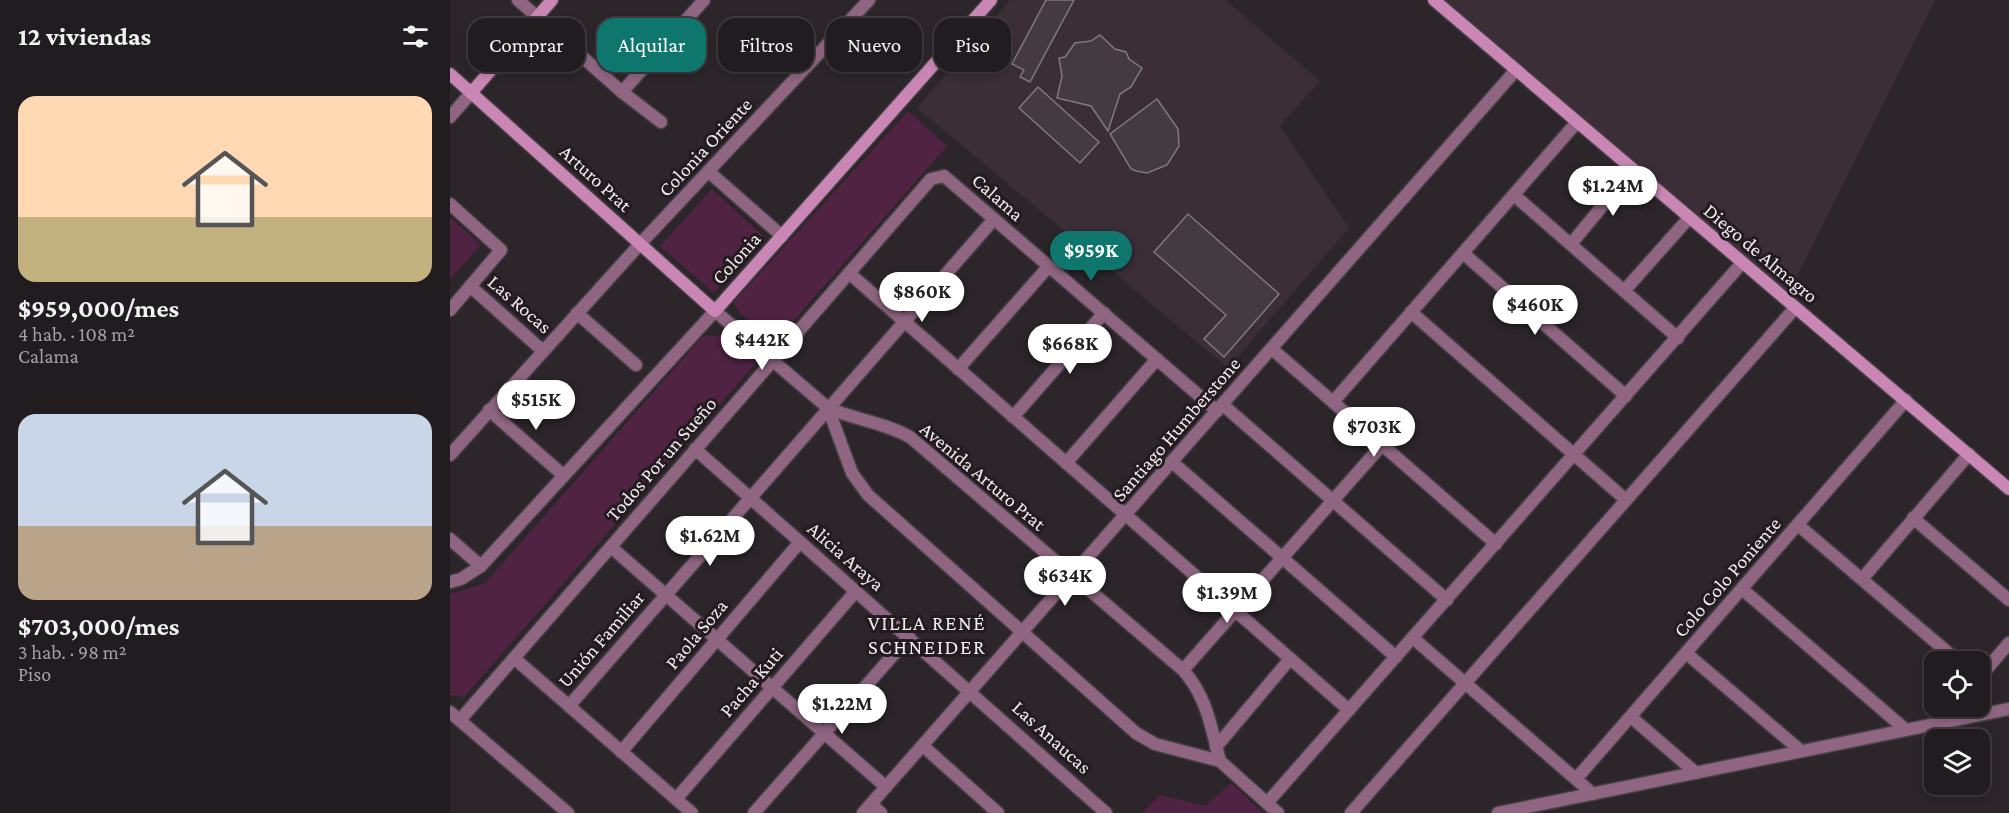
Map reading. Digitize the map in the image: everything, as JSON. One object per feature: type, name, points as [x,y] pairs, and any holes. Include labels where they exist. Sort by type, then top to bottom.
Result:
[{"type":"street","points":[[518,0],[622,92],[661,122]]},
{"type":"street","points":[[450,117],[552,0]]},
{"type":"street","points":[[622,92],[704,0]]},
{"type":"street","name":"Colonia Oriente","points":[[450,455],[640,244],[868,0]]},
{"type":"street","name":"Colonia","points":[[450,582],[461,579],[481,566],[715,311],[991,0]]},
{"type":"street","name":"Diego de Almagro","points":[[1434,0],[2009,489]]},
{"type":"street","name":"Santiago Humberstone","points":[[867,809],[1516,70]]},
{"type":"street","name":"Arturo Prat","points":[[450,74],[715,311]]},
{"type":"street","points":[[1333,402],[1577,122]]},
{"type":"street","points":[[1571,244],[1632,170]]},
{"type":"street","points":[[709,172],[782,236]]},
{"type":"street","name":"Calama","points":[[944,176],[1157,359],[1333,501],[1447,600]]},
{"type":"street","name":"Todos Por un Sueño","points":[[460,720],[931,179],[944,176]]},
{"type":"street","points":[[1514,195],[1678,338]]},
{"type":"street","points":[[450,204],[501,250],[450,310]]},
{"type":"street","points":[[1624,291],[1689,218]]},
{"type":"street","name":"Unión Familiar","points":[[569,706],[994,219]]},
{"type":"street","points":[[1463,253],[1626,396]]},
{"type":"street","points":[[1267,803],[1742,263]]},
{"type":"street","points":[[958,369],[1049,266]]},
{"type":"street","points":[[849,273],[1349,710]]},
{"type":"street","name":"Las Rocas","points":[[470,286],[543,351]]},
{"type":"street","points":[[1351,813],[1795,308]]},
{"type":"street","name":"Avenida Arturo Prat","points":[[715,311],[828,408],[847,416],[890,426],[910,437],[1071,577],[1183,670],[1195,684],[1206,703],[1220,761]]},
{"type":"street","points":[[1411,312],[1626,500]]},
{"type":"street","points":[[577,313],[636,365]]},
{"type":"street","points":[[1013,417],[1104,313]]},
{"type":"street","points":[[1272,349],[1496,544]]},
{"type":"street","points":[[1065,463],[1157,359]]},
{"type":"street","name":"Colo Colo Poniente","points":[[1576,779],[1906,400]]},
{"type":"street","name":"Avenida Arturo Prat","points":[[828,408],[852,473],[868,495],[1136,733],[1155,744],[1220,761],[1278,813]]},
{"type":"street","points":[[489,410],[563,475]]},
{"type":"street","points":[[1183,670],[1382,445]]},
{"type":"street","name":"Alicia Araya","points":[[695,450],[971,691]]},
{"type":"street","points":[[1862,579],[1969,454]]},
{"type":"street","points":[[1172,462],[1396,657]]},
{"type":"street","points":[[1913,518],[2009,600]]},
{"type":"street","points":[[1798,525],[1946,651]]},
{"type":"street","points":[[450,539],[481,566]]},
{"type":"street","name":"Paola Soza","points":[[621,752],[800,542]]},
{"type":"street","points":[[610,547],[886,787]]},
{"type":"street","points":[[1742,589],[1906,730]]},
{"type":"street","name":"Pacha Kuti","points":[[676,799],[856,591]]},
{"type":"street","points":[[754,813],[909,637]]},
{"type":"street","points":[[1413,638],[1593,794]]},
{"type":"street","points":[[1990,665],[2009,643]]},
{"type":"street","points":[[1686,653],[1802,751]]},
{"type":"street","points":[[514,658],[692,813]]},
{"type":"street","points":[[1216,747],[1290,659]]},
{"type":"street","name":"Las Anaucas","points":[[971,691],[1106,813]]},
{"type":"street","points":[[1498,813],[2009,709]]},
{"type":"street","points":[[450,712],[568,813]]},
{"type":"street","points":[[1631,717],[1696,773]]},
{"type":"street","points":[[1940,723],[1945,717]]},
{"type":"street","points":[[922,746],[998,813]]},
{"type":"street","points":[[867,809],[881,813]]},
{"type":"shaded area","points":[[1010,0],[1225,0],[1320,81],[1280,126],[1349,228],[1228,368],[917,108],[948,72],[1011,72],[1011,18],[994,18]]},
{"type":"shaded area","points":[[1443,0],[1935,0],[1788,294]]},
{"type":"shaded area","points":[[908,111],[947,146],[775,342],[740,313],[733,303]]},
{"type":"shaded area","points":[[712,189],[764,237],[714,293],[660,246]]},
{"type":"shaded area","points":[[451,218],[481,245],[450,279],[450,220]]},
{"type":"shaded area","points":[[723,335],[756,363],[464,697],[450,695],[450,594],[485,583],[703,336]]},
{"type":"shaded area","points":[[1231,783],[1263,813],[1142,813],[1160,795],[1205,806]]},
{"type":"building","points":[[1046,0],[1074,0],[1030,82],[1020,77],[1024,70],[1012,64]]},
{"type":"building","points":[[1100,35],[1115,49],[1126,52],[1129,59],[1142,68],[1131,87],[1120,94],[1108,131],[1091,106],[1057,98],[1062,76],[1059,58],[1065,57],[1075,43],[1091,41]]},
{"type":"building","points":[[1038,87],[1099,142],[1080,163],[1019,108]]},
{"type":"building","points":[[1157,99],[1178,129],[1179,146],[1167,165],[1147,173],[1136,171],[1131,169],[1110,134]]},
{"type":"building","points":[[1188,214],[1279,294],[1224,357],[1204,339],[1226,315],[1154,252]]},
{"type":"district","name":"VILLA RENÉ SCHNEIDER","points":[[927,635]]}]
